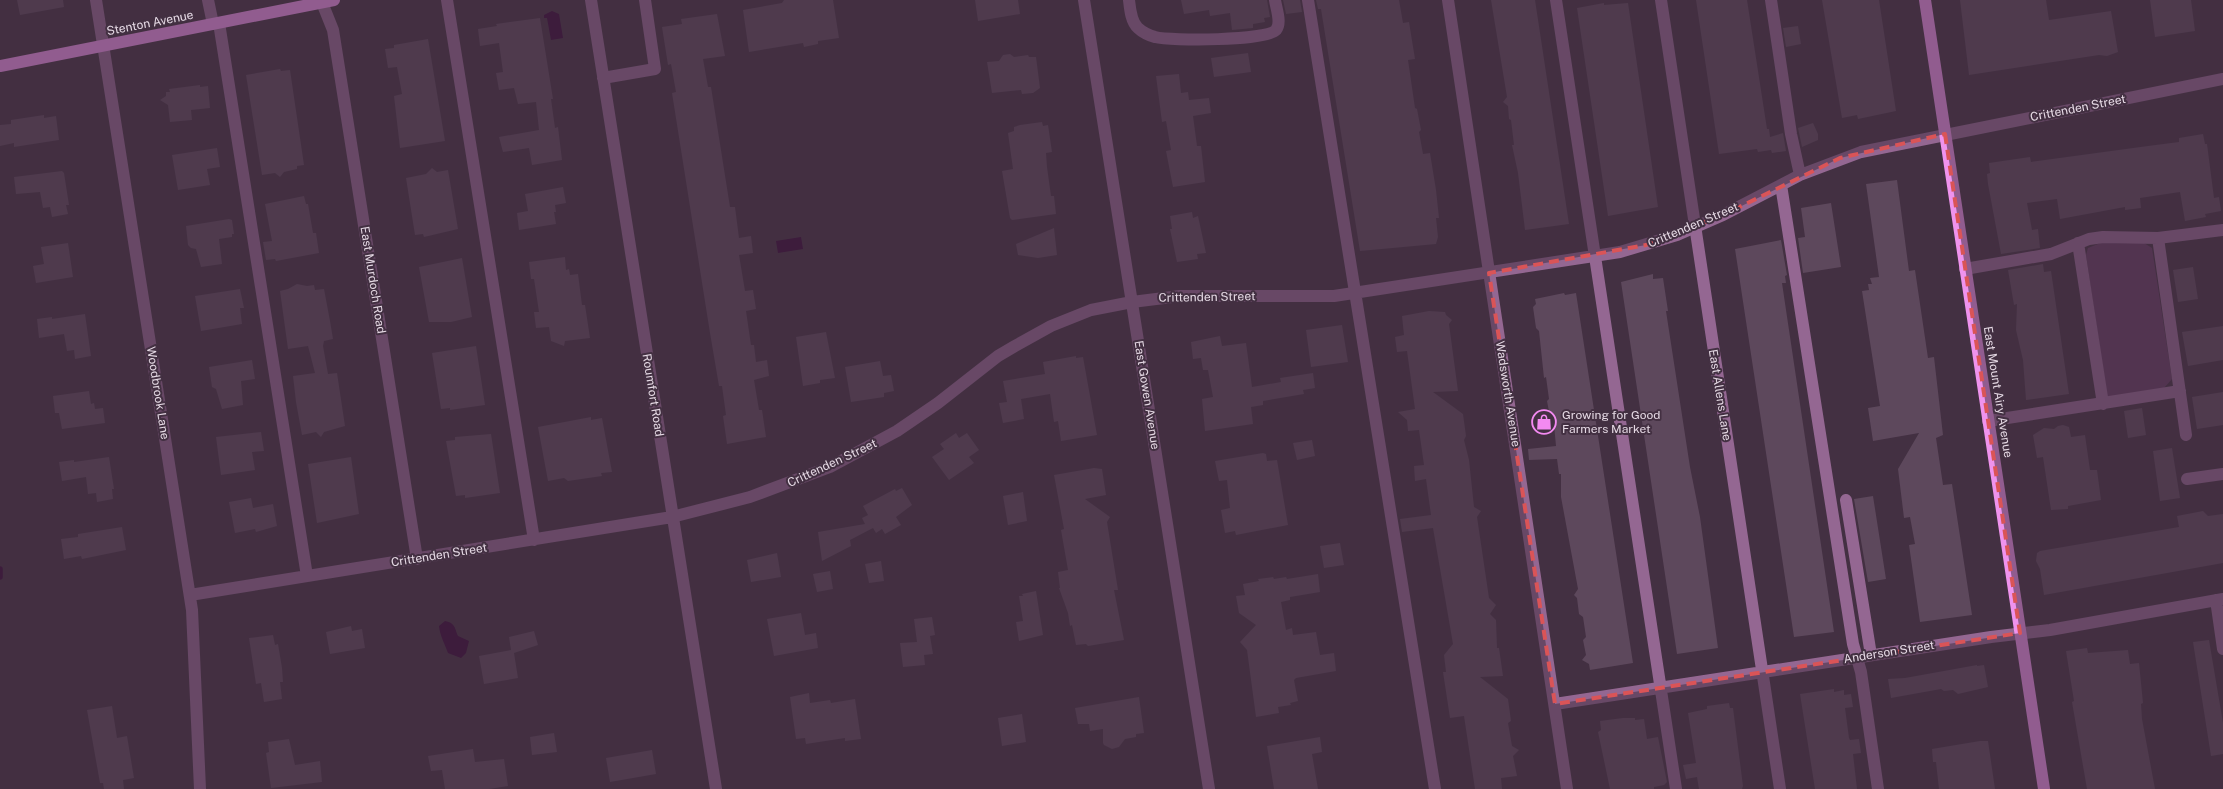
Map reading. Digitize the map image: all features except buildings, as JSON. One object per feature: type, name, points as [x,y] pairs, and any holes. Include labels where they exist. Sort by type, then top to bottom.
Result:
[{"type":"main road","name":"East Mount Airy Avenue","points":[[1925,0],[2044,789]]},
{"type":"main road","name":"Stenton Avenue","points":[[0,66],[326,1]]},
{"type":"street","name":"Woodbrook Lane","points":[[96,0],[190,595],[200,789]]},
{"type":"street","points":[[208,0],[216,24],[307,576]]},
{"type":"street","points":[[447,0],[534,540]]},
{"type":"street","name":"Roumfort Road","points":[[591,0],[716,789]]},
{"type":"street","points":[[603,78],[655,69],[645,0]]},
{"type":"street","name":"East Gowen Avenue","points":[[1084,0],[1209,789]]},
{"type":"street","points":[[1129,0],[1132,19],[1136,27],[1154,37],[1172,39],[1229,39],[1270,34],[1276,30],[1279,24],[1275,0]]},
{"type":"street","points":[[1308,0],[1435,789]]},
{"type":"street","name":"Wadsworth Avenue","points":[[1448,0],[1568,789]]},
{"type":"street","points":[[1556,0],[1676,789]]},
{"type":"street","name":"East Allens Lane","points":[[1661,0],[1780,789]]},
{"type":"street","points":[[1771,0],[1791,134],[1800,175]]},
{"type":"street","name":"East Murdoch Road","points":[[326,1],[333,30],[417,559]]},
{"type":"street","name":"Crittenden Street","points":[[190,595],[672,518],[750,497],[830,467],[896,431],[938,404],[998,356],[1077,314],[1132,302],[1189,295],[1296,298],[1356,294],[1595,257],[1646,245],[1696,227],[1780,184],[1862,152],[2223,79]]},
{"type":"street","points":[[1780,184],[1878,789]]},
{"type":"street","points":[[1965,269],[2052,254],[2078,243],[2103,237],[2158,238],[2223,230]]},
{"type":"street","points":[[2158,238],[2186,435]]},
{"type":"street","points":[[2078,243],[2104,404]]},
{"type":"street","points":[[1988,421],[2180,391]]},
{"type":"street","points":[[2187,479],[2223,474]]},
{"type":"street","points":[[1846,500],[1871,655]]},
{"type":"street","points":[[2219,600],[2223,649]]},
{"type":"street","name":"Anderson Street","points":[[1555,704],[1857,657],[2050,630],[2219,600]]},
{"type":"highlighted area","points":[[1945,134],[2020,633],[1555,704],[1489,273],[1646,245],[1723,215],[1840,158]]},
{"type":"shaded area","points":[[552,11],[559,14],[563,38],[551,40],[547,18],[544,18],[544,15]]},
{"type":"shaded area","points":[[801,237],[803,249],[778,253],[776,241]]},
{"type":"shaded area","points":[[2103,242],[2144,243],[2152,248],[2172,379],[2164,388],[2109,398],[2107,396],[2086,255],[2088,248]]},
{"type":"shaded area","points":[[445,621],[453,625],[458,636],[469,641],[466,653],[461,658],[448,653],[441,637],[439,626]]},
{"type":"waterway","points":[[0,569],[0,577]]},
{"type":"place","name":"Growing for Good Farmers Market","points":[[1544,422]]}]
